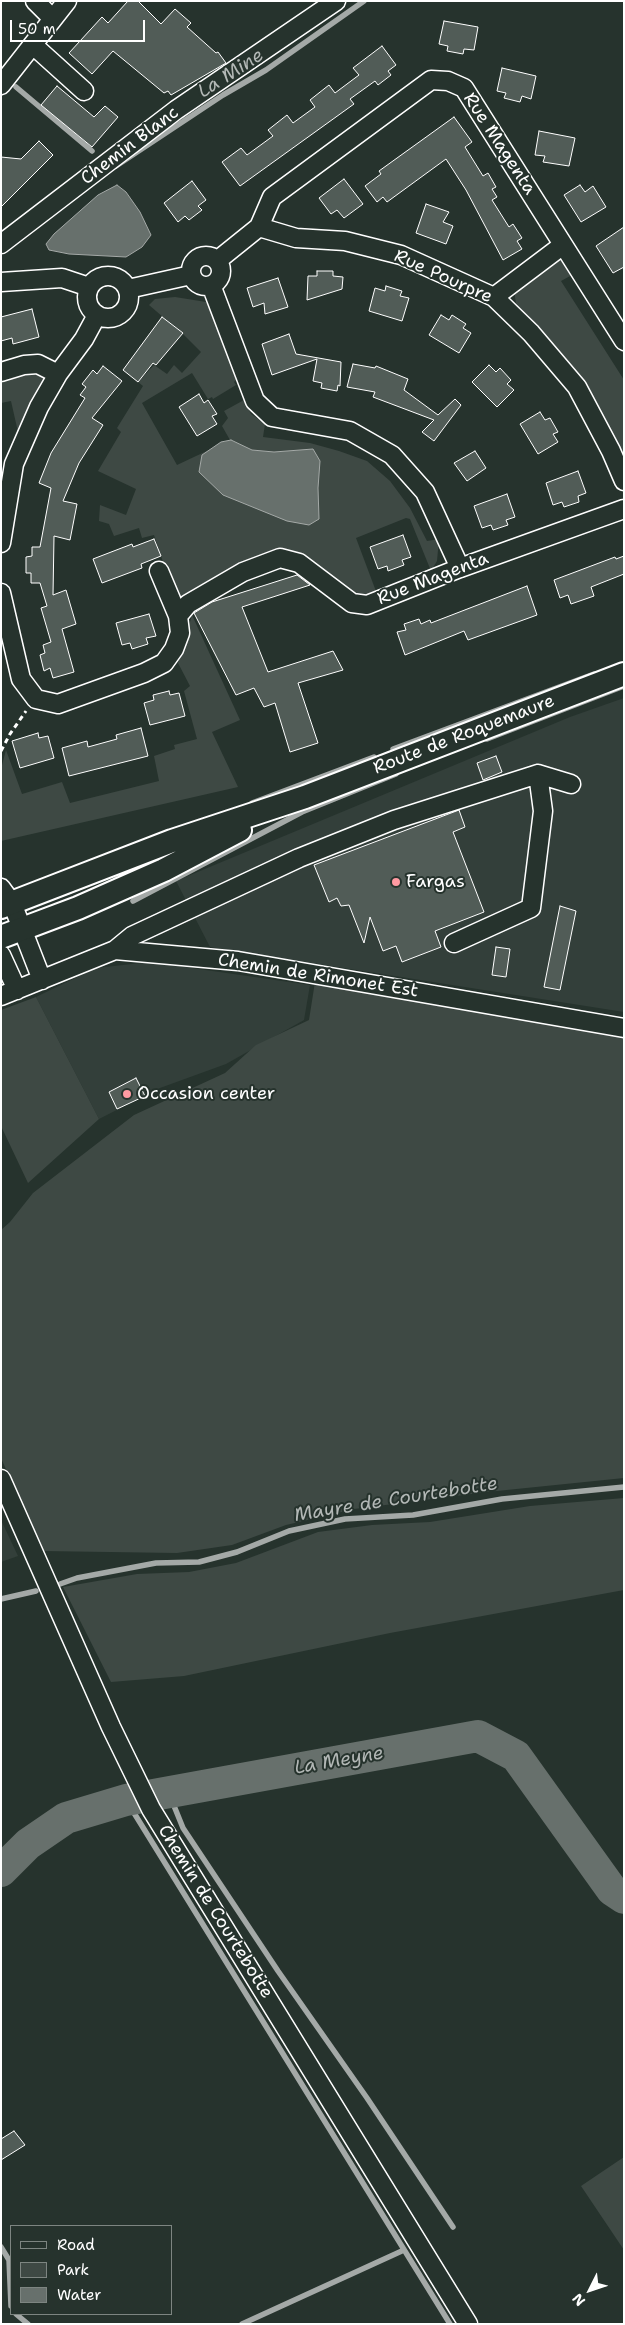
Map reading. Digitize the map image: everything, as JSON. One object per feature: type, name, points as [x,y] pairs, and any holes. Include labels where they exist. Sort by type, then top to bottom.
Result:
[{"type":"main road","name":"Route de Roquemaure","points":[[5,899],[305,797],[624,674]]},
{"type":"main road","name":"Route de Roquemaure","points":[[1,937],[78,908],[164,870],[305,797]]},
{"type":"street","points":[[35,1],[53,19]]},
{"type":"street","points":[[1,85],[67,1]]},
{"type":"street","name":"Chemin Blanc","points":[[1,244],[176,110],[336,1]]},
{"type":"street","points":[[33,45],[84,91]]},
{"type":"street","name":"Rue Magenta","points":[[218,260],[259,227],[272,197],[431,80],[448,81],[464,88],[624,341]]},
{"type":"street","name":"Rue Pourpre","points":[[259,227],[296,238],[345,241],[401,255],[494,297],[531,332],[577,387],[611,451],[624,481]]},
{"type":"street","points":[[494,297],[563,245]]},
{"type":"street","points":[[208,255],[218,260],[221,274],[212,285],[206,286],[197,283],[191,275],[191,265],[198,257],[208,255]]},
{"type":"street","points":[[128,289],[191,275]]},
{"type":"street","points":[[106,276],[119,279],[128,289],[128,302],[122,313],[110,318],[97,315],[92,311],[87,300],[89,287],[99,278],[106,276]]},
{"type":"street","points":[[1,282],[62,278],[89,287]]},
{"type":"street","points":[[212,285],[255,401],[272,417],[350,431],[392,455],[425,492],[460,568]]},
{"type":"street","points":[[1,543],[14,464],[39,407],[58,374],[73,355],[97,315]]},
{"type":"street","points":[[1,372],[24,365],[38,364],[58,374]]},
{"type":"street","name":"Rue Magenta","points":[[178,616],[188,604],[244,572],[280,558],[300,563],[352,603],[366,605],[460,568],[624,509]]},
{"type":"street","points":[[1,593],[21,679],[36,699],[58,704],[144,673],[164,663],[174,649],[180,633],[178,616],[159,571]]},
{"type":"street","points":[[454,944],[531,908],[543,811],[538,774]]},
{"type":"street","points":[[115,950],[132,936],[299,858],[394,820],[538,774],[571,784]]},
{"type":"street","points":[[5,899],[23,930],[42,980]]},
{"type":"street","name":"Chemin de Rimonet Est","points":[[9,993],[115,950],[238,961],[624,1028]]},
{"type":"street","points":[[1,956],[9,993]]},
{"type":"street","name":"Chemin de Courtebotte","points":[[1,1480],[111,1727],[151,1809],[468,2324]]},
{"type":"path","points":[[1,751],[10,734],[36,699]]},
{"type":"shaded area","points":[[624,698],[624,1012],[210,947],[176,881],[570,717]]},
{"type":"shaded area","points":[[150,962],[310,985],[304,1020],[226,1064],[160,1088],[99,1119],[36,997],[96,968]]},
{"type":"shaded area","points":[[1,1520],[18,1556],[1,1562]]},
{"type":"green space","points":[[557,260],[563,262],[572,275],[561,281],[624,380],[624,465],[517,309],[514,291]]},
{"type":"green space","points":[[175,297],[206,302],[211,308],[237,379],[234,382],[236,385],[213,399],[212,397],[208,399],[192,373],[142,403],[177,465],[230,440],[222,426],[228,418],[224,411],[244,400],[251,414],[265,424],[263,437],[310,443],[339,451],[367,461],[390,481],[410,508],[427,541],[439,539],[437,561],[431,571],[410,519],[406,518],[356,538],[377,594],[364,597],[306,555],[284,550],[251,559],[189,594],[181,596],[175,594],[170,583],[154,535],[142,538],[139,528],[114,536],[109,524],[99,521],[100,505],[126,515],[136,489],[98,471],[121,432],[117,428],[143,386],[138,382],[154,365],[167,374],[174,365],[182,373],[201,352],[149,305],[155,299]]},
{"type":"green space","points":[[31,372],[39,372],[49,377],[18,432],[11,401],[1,403],[1,382]]},
{"type":"green space","points":[[192,615],[240,720],[212,732],[238,787],[1,841],[1,769],[6,750],[22,794],[62,782],[70,803],[159,781],[154,756],[175,749],[174,745],[197,739],[184,691],[190,686],[178,663]]},
{"type":"green space","points":[[315,982],[624,1036],[624,1478],[487,1492],[354,1509],[286,1525],[232,1545],[177,1553],[42,1551],[1,1458],[1,1230],[10,1222],[33,1193],[134,1115],[225,1073],[256,1045],[309,1020]]},
{"type":"green space","points":[[36,997],[99,1119],[28,1183],[1,1126],[1,1010]]},
{"type":"green space","points":[[624,1498],[624,1590],[390,1633],[184,1676],[111,1682],[63,1587],[137,1574],[189,1572],[236,1563],[318,1532],[372,1525],[430,1522],[530,1506]]},
{"type":"green space","points":[[624,2157],[624,2250],[581,2186]]},
{"type":"water","points":[[117,185],[126,192],[140,212],[151,235],[142,247],[126,257],[69,254],[49,250],[46,244],[54,234],[98,195]]},
{"type":"water","points":[[231,440],[252,450],[274,452],[313,449],[320,461],[318,488],[319,519],[309,525],[287,521],[223,495],[199,472],[202,455],[221,442]]},
{"type":"building","points":[[128,1],[138,1],[161,24],[175,9],[191,23],[187,27],[216,53],[218,52],[226,63],[171,95],[168,91],[164,93],[113,51],[92,74],[69,53],[102,17],[108,23]]},
{"type":"building","points":[[444,21],[478,27],[474,50],[464,49],[463,54],[447,51],[448,46],[439,44]]},
{"type":"building","points":[[382,46],[396,65],[388,71],[391,75],[378,85],[375,81],[350,99],[354,104],[240,186],[222,162],[241,148],[247,155],[273,136],[268,130],[287,115],[293,123],[315,107],[310,100],[329,85],[335,93],[359,75],[353,68]]},
{"type":"building","points":[[502,68],[536,76],[531,99],[522,96],[520,102],[504,98],[506,93],[497,91]]},
{"type":"building","points":[[57,86],[94,117],[105,106],[118,117],[92,147],[41,105]]},
{"type":"building","points":[[454,117],[472,142],[465,147],[483,176],[488,173],[496,187],[492,189],[497,197],[492,200],[509,227],[513,224],[522,238],[517,241],[522,249],[503,260],[466,190],[446,159],[387,202],[383,197],[377,202],[365,186],[381,174],[379,171]]},
{"type":"building","points":[[539,131],[575,138],[569,166],[543,162],[545,156],[535,155]]},
{"type":"building","points":[[39,141],[53,155],[1,207],[1,157],[21,159]]},
{"type":"building","points":[[344,179],[363,204],[344,218],[337,210],[331,214],[319,198]]},
{"type":"building","points":[[192,181],[206,200],[198,206],[202,210],[189,220],[185,216],[178,222],[164,203]]},
{"type":"building","points":[[580,185],[585,192],[593,186],[606,207],[581,222],[564,195]]},
{"type":"building","points":[[426,204],[449,212],[443,222],[453,226],[446,244],[416,233]]},
{"type":"building","points":[[624,227],[624,267],[613,273],[596,246]]},
{"type":"building","points":[[317,271],[333,271],[333,276],[343,277],[342,289],[307,300],[308,276],[317,276]]},
{"type":"building","points":[[278,278],[288,307],[265,314],[264,303],[253,307],[247,288]]},
{"type":"building","points":[[386,286],[402,291],[400,296],[409,298],[402,321],[369,311],[375,288],[385,291]]},
{"type":"building","points":[[32,309],[39,337],[13,344],[12,338],[1,341],[1,317]]},
{"type":"building","points":[[441,315],[449,320],[452,315],[466,324],[463,328],[471,333],[459,353],[429,335]]},
{"type":"building","points":[[162,317],[183,333],[156,365],[153,363],[138,382],[123,370]]},
{"type":"building","points":[[289,334],[296,354],[341,362],[340,386],[338,385],[337,391],[321,388],[322,383],[313,381],[317,359],[272,375],[262,344]]},
{"type":"building","points":[[353,364],[375,368],[376,366],[408,379],[404,390],[438,415],[455,399],[461,405],[434,441],[422,432],[434,420],[373,397],[375,392],[347,387]]},
{"type":"building","points":[[489,365],[496,372],[500,368],[511,380],[507,384],[514,390],[497,407],[472,382]]},
{"type":"building","points":[[103,366],[122,381],[92,418],[103,425],[79,463],[63,501],[77,504],[70,540],[54,536],[53,595],[66,590],[76,624],[62,629],[74,672],[53,678],[50,668],[44,671],[40,655],[45,653],[43,645],[51,642],[41,608],[47,606],[40,583],[31,583],[31,573],[26,573],[26,557],[32,556],[32,547],[40,547],[51,488],[39,483],[51,453],[85,398],[80,395],[86,387],[82,384],[93,370],[97,374]]},
{"type":"building","points":[[199,394],[204,403],[208,400],[217,414],[212,416],[217,424],[197,436],[179,407]]},
{"type":"building","points":[[540,412],[545,420],[550,418],[558,432],[553,434],[558,442],[538,454],[520,424]]},
{"type":"building","points":[[475,451],[486,468],[467,481],[454,463]]},
{"type":"building","points":[[578,471],[586,493],[578,496],[579,502],[564,507],[562,502],[553,505],[546,483]]},
{"type":"building","points":[[507,494],[515,517],[506,520],[508,525],[493,530],[491,525],[482,528],[474,506]]},
{"type":"building","points":[[403,535],[411,557],[402,560],[404,565],[388,571],[387,566],[378,569],[370,547]]},
{"type":"building","points":[[154,539],[161,556],[141,564],[142,568],[102,583],[93,559],[132,544],[133,547]]},
{"type":"building","points":[[624,556],[624,574],[591,587],[594,596],[571,604],[568,595],[560,598],[554,580],[615,557],[616,559]]},
{"type":"building","points":[[297,575],[310,585],[242,607],[268,672],[333,651],[343,670],[298,683],[318,743],[290,752],[275,703],[264,707],[254,688],[236,695],[194,613],[212,602]]},
{"type":"building","points":[[527,586],[537,615],[468,640],[464,631],[405,655],[397,632],[406,630],[404,624],[419,619],[421,624],[430,620],[431,623]]},
{"type":"building","points":[[149,614],[156,636],[146,638],[148,644],[132,649],[130,643],[122,645],[116,623]]},
{"type":"building","points":[[169,691],[170,695],[179,693],[185,716],[150,725],[144,703],[154,700],[153,695]]},
{"type":"building","points":[[141,728],[148,756],[69,776],[62,748],[87,741],[88,747],[117,739],[116,735]]},
{"type":"building","points":[[38,733],[39,738],[48,736],[54,758],[20,768],[12,741]]},
{"type":"building","points":[[496,756],[502,772],[483,780],[477,763]]},
{"type":"building","name":"Fargas","points":[[459,810],[465,827],[453,832],[484,912],[435,931],[441,947],[402,962],[396,946],[383,951],[370,917],[364,943],[349,905],[341,906],[337,898],[329,902],[314,865]]},
{"type":"building","points":[[560,906],[576,911],[560,990],[544,987]]},
{"type":"building","points":[[496,947],[510,949],[506,977],[492,975]]},
{"type":"building","name":"Occasion center","points":[[136,1078],[145,1096],[117,1109],[109,1092]]},
{"type":"building","points":[[14,2131],[25,2145],[1,2160],[1,2139]]},
{"type":"waterway","name":"La Mine","points":[[116,166],[223,95],[266,70],[364,1]]},
{"type":"waterway","name":"La Mine","points":[[16,87],[92,151]]},
{"type":"waterway","points":[[393,749],[594,674]]},
{"type":"waterway","points":[[487,739],[624,686]]},
{"type":"waterway","points":[[252,803],[374,757]]},
{"type":"waterway","points":[[133,901],[302,812],[396,774]]},
{"type":"waterway","name":"Mayre de Courtebotte","points":[[60,1584],[77,1578],[156,1563],[199,1562],[237,1552],[289,1531],[345,1519],[413,1515],[502,1499],[624,1487]]},
{"type":"waterway","name":"Mayre de Courtebotte","points":[[1,1599],[36,1591]]},
{"type":"waterway","name":"La Meyne","points":[[1,1871],[28,1844],[66,1818],[126,1800],[478,1736],[516,1756],[612,1890],[624,1898]]},
{"type":"waterway","points":[[168,1791],[183,1828],[453,2227]]},
{"type":"waterway","points":[[126,1800],[450,2324]]},
{"type":"waterway","points":[[1,2247],[9,2260],[10,2283]]},
{"type":"waterway","points":[[242,2324],[404,2250]]},
{"type":"waterway","points":[[17,2315],[28,2324]]},
{"type":"place","name":"Fargas","points":[[396,882]]},
{"type":"place","name":"Occasion center","points":[[127,1094]]}]
